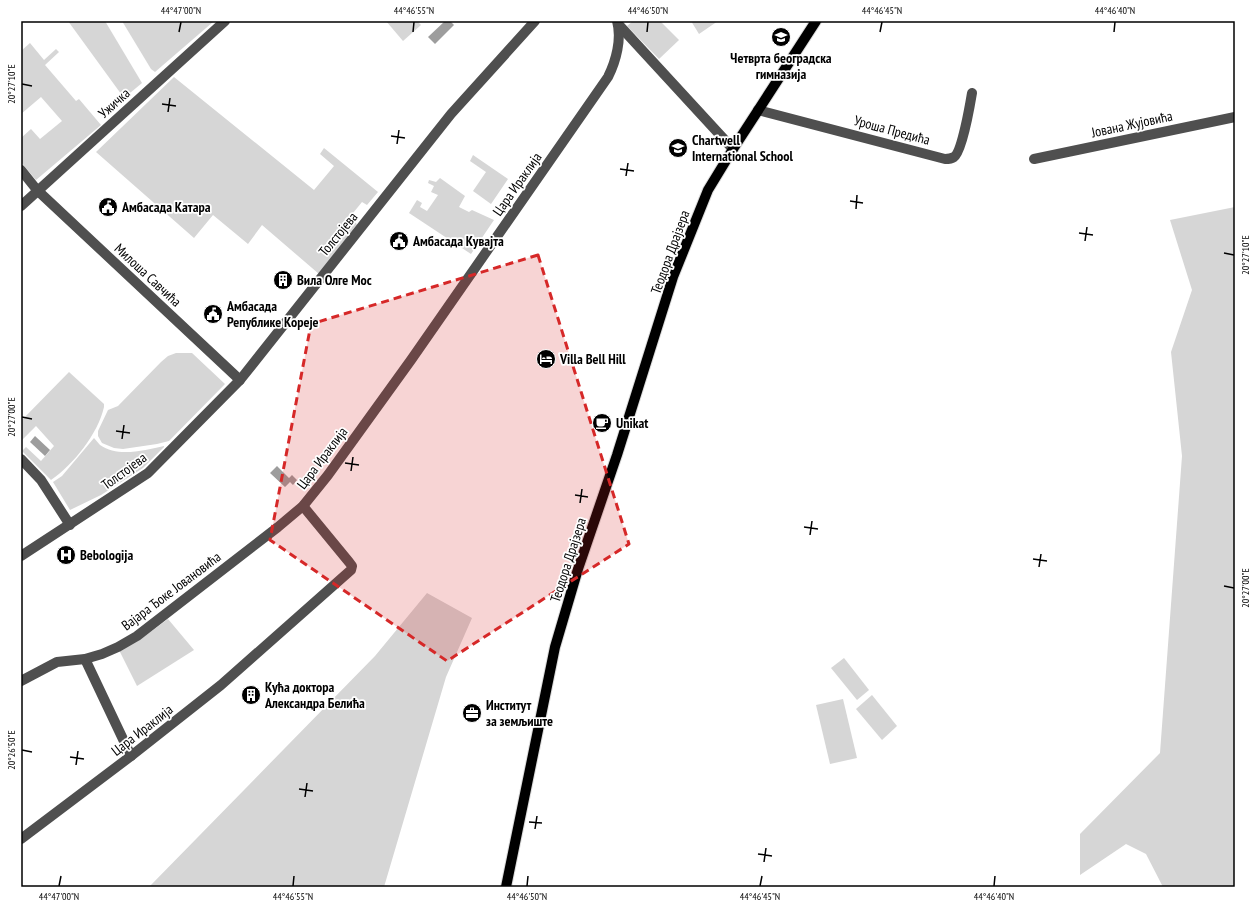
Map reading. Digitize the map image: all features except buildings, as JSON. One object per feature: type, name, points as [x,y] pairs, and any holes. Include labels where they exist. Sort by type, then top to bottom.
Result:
[{"type":"main road","name":"Теодора Драјзера","points":[[506,887],[555,647],[576,576],[615,461],[673,277],[708,190],[732,150],[816,21]]},
{"type":"street","name":"Толстојева","points":[[21,556],[148,473],[240,380],[451,114],[535,21]]},
{"type":"street","points":[[618,22],[732,150]]},
{"type":"street","name":"Цара Ираклија","points":[[21,839],[131,756],[221,685],[351,570],[352,566],[349,562],[303,506],[328,476],[414,356],[608,77],[614,64],[618,48],[618,22]]},
{"type":"street","name":"Ужичка","points":[[21,206],[37,190],[156,85],[220,23]]},
{"type":"street","name":"Уроша Предића","points":[[758,110],[949,159],[954,158],[960,149],[972,93]]},
{"type":"street","name":"Јована Жујовића","points":[[1034,159],[1235,117]]},
{"type":"street","name":"Милоша Савчића","points":[[21,170],[37,190],[240,380]]},
{"type":"street","points":[[21,459],[41,480],[70,525]]},
{"type":"street","name":"Вајара Ђоке Јовановића","points":[[21,681],[57,662],[85,659],[118,647],[137,636],[273,532],[303,506]]},
{"type":"street","points":[[85,659],[131,756]]},
{"type":"highlighted area","points":[[538,255],[629,544],[447,661],[270,540],[311,324]]},
{"type":"shaded area","points":[[68,21],[105,21],[142,83],[124,98]]},
{"type":"shaded area","points":[[122,21],[213,22],[155,72],[151,69]]},
{"type":"shaded area","points":[[386,21],[417,21],[421,25],[403,41]]},
{"type":"shaded area","points":[[445,21],[450,21],[454,25],[435,44],[428,37]]},
{"type":"shaded area","points":[[633,21],[660,21],[679,40],[659,59],[627,26]]},
{"type":"shaded area","points":[[691,21],[718,21],[699,34]]},
{"type":"shaded area","points":[[30,43],[44,60],[56,49],[59,52],[45,65],[76,101],[79,99],[101,125],[36,180],[21,162],[21,138],[31,129],[40,139],[62,121],[41,97],[21,114],[21,51]]},
{"type":"shaded area","points":[[174,77],[314,190],[334,166],[320,154],[324,148],[378,192],[367,205],[362,202],[349,218],[357,224],[319,274],[262,225],[248,244],[213,215],[194,238],[96,152]]},
{"type":"shaded area","points":[[473,155],[508,179],[491,204],[473,191],[486,172],[470,161]]},
{"type":"shaded area","points":[[440,178],[465,196],[459,207],[469,212],[472,210],[494,220],[471,254],[409,213],[417,200],[422,203],[420,207],[427,211],[438,195],[431,192],[434,186],[428,183],[429,180],[436,182]]},
{"type":"shaded area","points":[[1235,207],[1235,887],[1163,887],[1146,854],[1126,844],[1080,875],[1080,834],[1160,753],[1182,456],[1171,352],[1192,290],[1170,220]]},
{"type":"shaded area","points":[[176,353],[192,353],[225,384],[169,441],[123,449],[114,448],[102,443],[98,436],[98,431],[108,410],[118,406],[161,362],[168,356]]},
{"type":"shaded area","points":[[69,372],[104,404],[104,407],[96,428],[84,448],[68,466],[51,480],[22,451],[26,447],[41,461],[54,446],[36,426],[21,441],[21,421]]},
{"type":"shaded area","points":[[35,436],[50,450],[45,456],[30,442]]},
{"type":"shaded area","points":[[94,438],[100,445],[115,451],[132,452],[164,447],[143,468],[101,495],[70,510],[53,482],[62,476]]},
{"type":"shaded area","points":[[277,466],[289,478],[292,475],[297,480],[293,485],[290,482],[285,487],[270,473]]},
{"type":"shaded area","points":[[427,593],[472,618],[446,677],[384,887],[149,887],[375,656]]},
{"type":"shaded area","points":[[168,619],[194,650],[137,686],[119,650],[145,636]]},
{"type":"shaded area","points":[[844,658],[869,690],[857,700],[831,668]]},
{"type":"shaded area","points":[[872,695],[897,726],[882,740],[856,709]]},
{"type":"shaded area","points":[[843,699],[857,758],[830,764],[816,705]]},
{"type":"place","name":"Четврта београдска гимназија","points":[[781,37]]},
{"type":"place","name":"Chartwell International School","points":[[678,148]]},
{"type":"place","name":"Амбасада Катара","points":[[108,207]]},
{"type":"place","name":"Амбасада Кувајта","points":[[399,241]]},
{"type":"place","name":"Вила Олге Мос","points":[[283,280]]},
{"type":"place","name":"Амбасада Републике Кореје","points":[[213,314]]},
{"type":"place","name":"Villa Bell Hill","points":[[546,359]]},
{"type":"place","name":"Unikat","points":[[602,423]]},
{"type":"place","name":"Bebologija","points":[[66,555]]},
{"type":"place","name":"Кућа доктора Александра Белића","points":[[251,695]]},
{"type":"place","name":"Институт за земљиште","points":[[472,713]]}]
